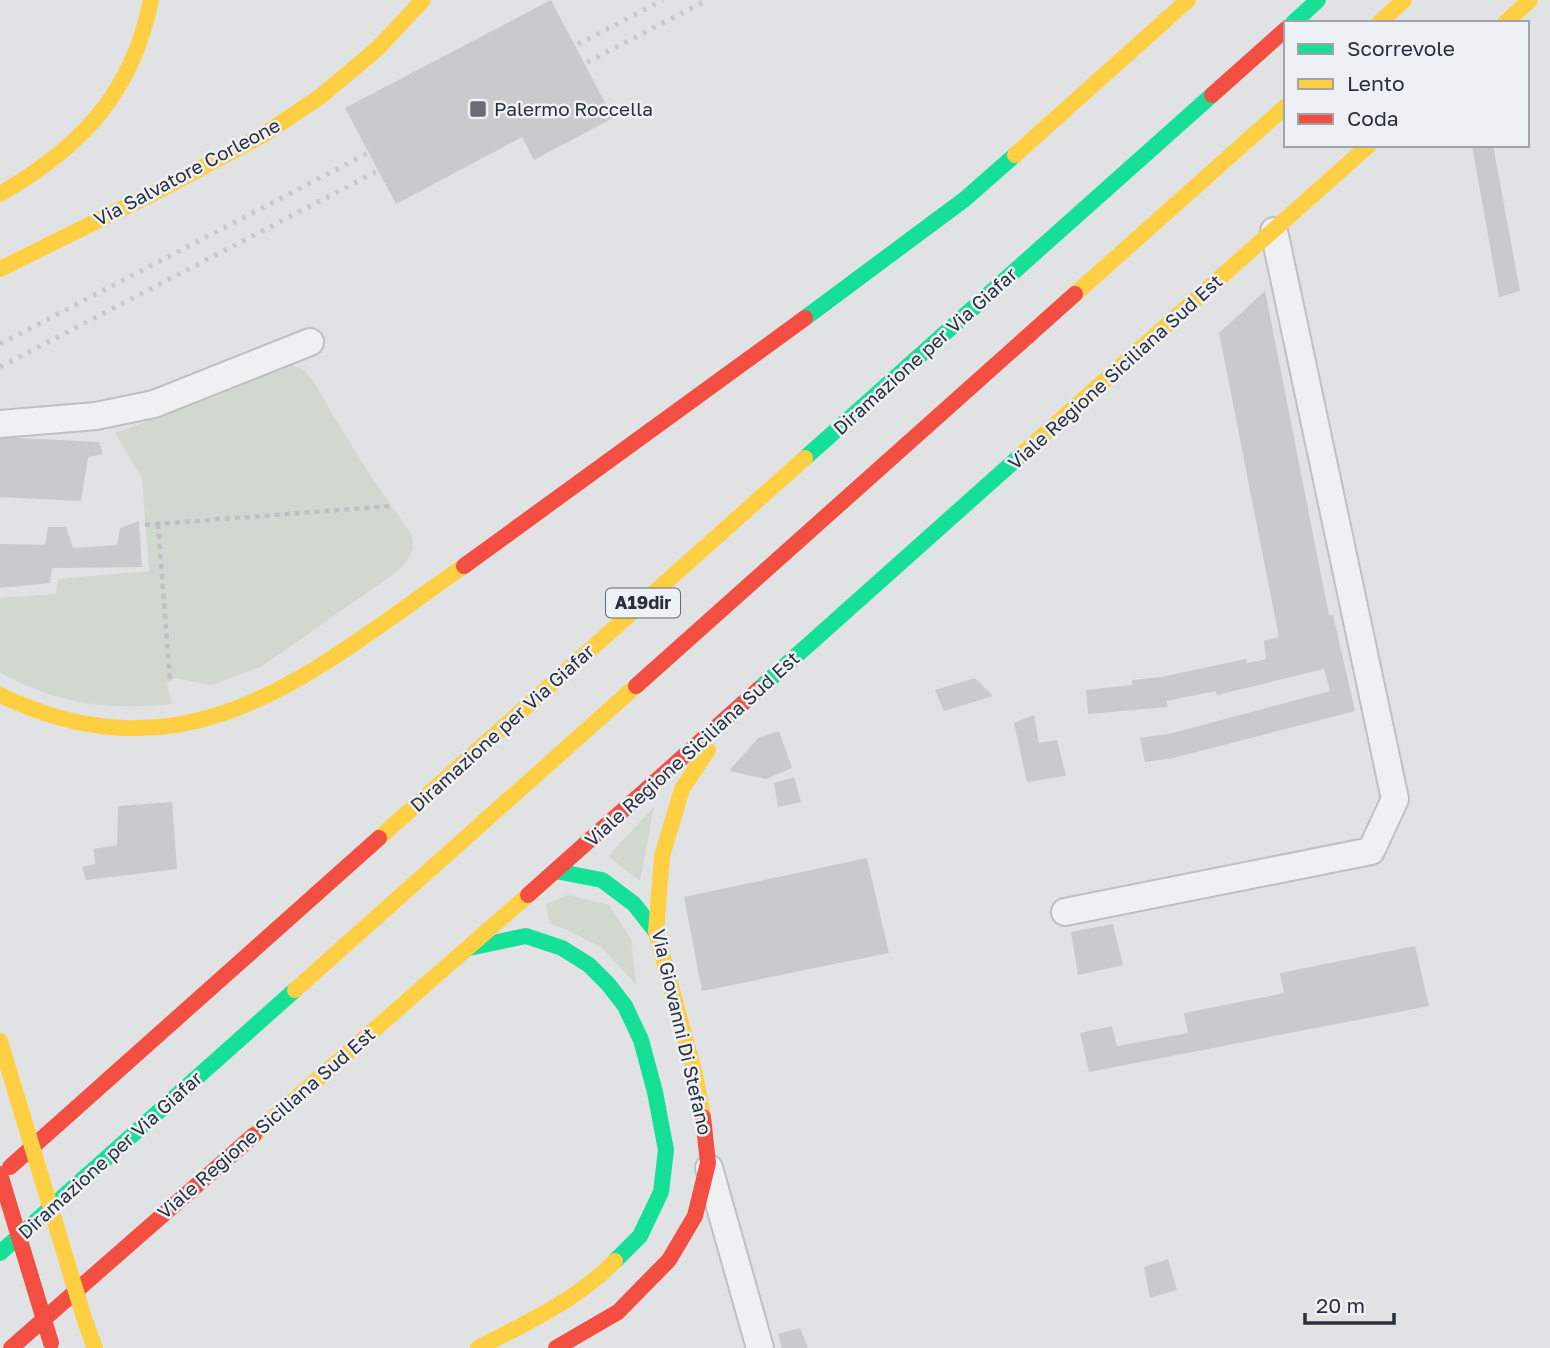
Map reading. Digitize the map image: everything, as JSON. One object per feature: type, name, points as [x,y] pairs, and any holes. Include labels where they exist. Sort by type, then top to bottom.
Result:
[{"type":"main road","points":[[0,194],[24,182],[78,139],[122,85],[148,23],[151,0]]},
{"type":"main road","name":"Via Salvatore Corleone","points":[[0,269],[164,188],[263,135],[321,96],[377,49],[423,0]]},
{"type":"main road","points":[[0,695],[27,708],[73,723],[134,729],[190,724],[247,706],[309,674],[489,549],[965,199],[1188,0]]},
{"type":"main road","points":[[1295,21],[1318,0]]},
{"type":"main road","points":[[1381,21],[1405,0]]},
{"type":"main road","points":[[1507,21],[1530,0]]},
{"type":"main road","name":"Diramazione per Via Giafar","points":[[0,1175],[1284,31]]},
{"type":"main road","name":"Diramazione per Via Giafar","points":[[0,1253],[1284,108]]},
{"type":"main road","name":"Viale Regione Siciliana Sud Est","points":[[11,1348],[555,871],[1367,147]]},
{"type":"main road","name":"Via Giovanni Di Stefano","points":[[556,1348],[618,1312],[669,1260],[695,1216],[708,1163],[704,1120],[695,1074],[656,932],[662,856],[682,789],[734,711]]},
{"type":"main road","points":[[555,871],[602,880],[634,904],[656,932]]},
{"type":"main road","points":[[467,948],[526,936],[562,948],[589,965],[608,984],[625,1006],[641,1041],[655,1092],[666,1150],[661,1192],[640,1236],[597,1280],[550,1310],[478,1348]]},
{"type":"main road","points":[[0,1041],[95,1348]]},
{"type":"main road","points":[[0,1175],[52,1345]]},
{"type":"street","points":[[1065,912],[1371,850],[1395,799],[1274,231]]},
{"type":"street","points":[[0,424],[96,416],[154,404],[310,342]]},
{"type":"street","points":[[708,1163],[760,1348]]},
{"type":"path","points":[[145,525],[391,506]]},
{"type":"path","points":[[158,524],[170,681]]},
{"type":"shaded area","points":[[290,364],[304,370],[315,383],[370,475],[412,535],[413,548],[408,560],[399,570],[261,667],[211,685],[175,678],[167,684],[172,704],[126,706],[83,703],[42,691],[0,672],[0,598],[56,594],[58,579],[149,571],[142,478],[115,433],[277,366]]},
{"type":"shaded area","points":[[654,807],[640,881],[608,856]]},
{"type":"shaded area","points":[[568,895],[609,905],[631,939],[636,984],[602,948],[549,923],[546,904]]},
{"type":"building","points":[[551,0],[613,118],[534,160],[522,137],[396,204],[345,108]]},
{"type":"building","points":[[1472,147],[1493,147],[1520,291],[1499,297]]},
{"type":"building","points":[[1265,291],[1329,615],[1333,615],[1355,711],[1173,758],[1145,762],[1140,738],[1169,734],[1330,691],[1324,669],[1217,695],[1216,691],[1166,701],[1168,707],[1088,714],[1086,690],[1132,685],[1132,680],[1161,677],[1246,659],[1247,663],[1266,659],[1264,641],[1279,637],[1219,333]]},
{"type":"building","points":[[0,437],[99,442],[103,454],[88,457],[81,501],[0,497]]},
{"type":"building","points":[[139,521],[142,567],[52,568],[50,583],[0,588],[0,544],[45,545],[48,527],[66,527],[73,548],[117,545],[120,528]]},
{"type":"building","points":[[975,678],[993,696],[944,711],[935,690]]},
{"type":"building","points":[[1034,715],[1039,743],[1057,740],[1066,776],[1027,782],[1014,723]]},
{"type":"building","points":[[779,731],[792,768],[766,779],[729,771],[758,738]]},
{"type":"building","points":[[794,777],[801,802],[778,807],[774,783]]},
{"type":"building","points":[[172,802],[177,869],[86,880],[82,867],[95,864],[94,849],[117,845],[118,806]]},
{"type":"building","points":[[867,858],[889,953],[702,991],[684,897]]},
{"type":"building","points":[[1113,924],[1123,965],[1078,975],[1071,932]]},
{"type":"building","points":[[1415,946],[1429,1006],[1089,1072],[1080,1033],[1112,1026],[1117,1046],[1188,1033],[1184,1013],[1284,993],[1280,973]]},
{"type":"building","points":[[1168,1259],[1177,1290],[1150,1298],[1144,1267]]},
{"type":"building","points":[[800,1328],[808,1348],[782,1348],[778,1334]]},
{"type":"railway","points":[[0,344],[663,0]]},
{"type":"railway","points":[[0,367],[707,0]]},
{"type":"traffic: fast","points":[[1295,21],[1318,0]]},
{"type":"traffic: fast","points":[[805,458],[1212,95]]},
{"type":"traffic: fast","points":[[805,318],[965,199],[1015,155]]},
{"type":"traffic: fast","points":[[759,689],[1021,455]]},
{"type":"traffic: fast","points":[[555,871],[602,880],[634,904],[656,932]]},
{"type":"traffic: fast","points":[[469,948],[526,936],[562,948],[589,965],[608,984],[625,1006],[641,1040],[655,1092],[666,1150],[661,1192],[640,1236],[615,1261]]},
{"type":"traffic: fast","points":[[0,1253],[295,990]]},
{"type":"traffic: slow","points":[[0,194],[55,157],[99,115],[131,63],[151,0]]},
{"type":"traffic: slow","points":[[0,269],[164,188],[263,135],[321,96],[377,49],[423,0]]},
{"type":"traffic: slow","points":[[1015,155],[1188,0]]},
{"type":"traffic: slow","points":[[1381,21],[1404,0]]},
{"type":"traffic: slow","points":[[1507,21],[1530,0]]},
{"type":"traffic: slow","points":[[1075,294],[1284,108]]},
{"type":"traffic: slow","points":[[1021,455],[1367,147]]},
{"type":"traffic: slow","points":[[379,838],[805,458]]},
{"type":"traffic: slow","points":[[0,695],[69,720],[132,728],[191,722],[247,704],[302,677],[464,566]]},
{"type":"traffic: slow","points":[[295,990],[636,686]]},
{"type":"traffic: slow","points":[[703,1117],[695,1074],[656,932],[662,856],[682,789],[708,750]]},
{"type":"traffic: slow","points":[[254,1135],[528,895]]},
{"type":"traffic: slow","points":[[0,1041],[85,1321]]},
{"type":"traffic: slow","points":[[478,1348],[568,1299],[615,1261]]},
{"type":"traffic: slow","points":[[85,1321],[95,1348]]},
{"type":"traffic: jam","points":[[1212,95],[1284,31]]},
{"type":"traffic: jam","points":[[636,686],[1075,294]]},
{"type":"traffic: jam","points":[[464,566],[805,318]]},
{"type":"traffic: jam","points":[[528,895],[759,689]]},
{"type":"traffic: jam","points":[[10,1167],[379,838]]},
{"type":"traffic: jam","points":[[556,1348],[618,1312],[669,1260],[695,1216],[708,1163],[703,1117]]},
{"type":"traffic: jam","points":[[11,1348],[254,1135]]},
{"type":"traffic: jam","points":[[0,1174],[51,1343]]},
{"type":"place","name":"Palermo Roccella","points":[[478,109]]}]
